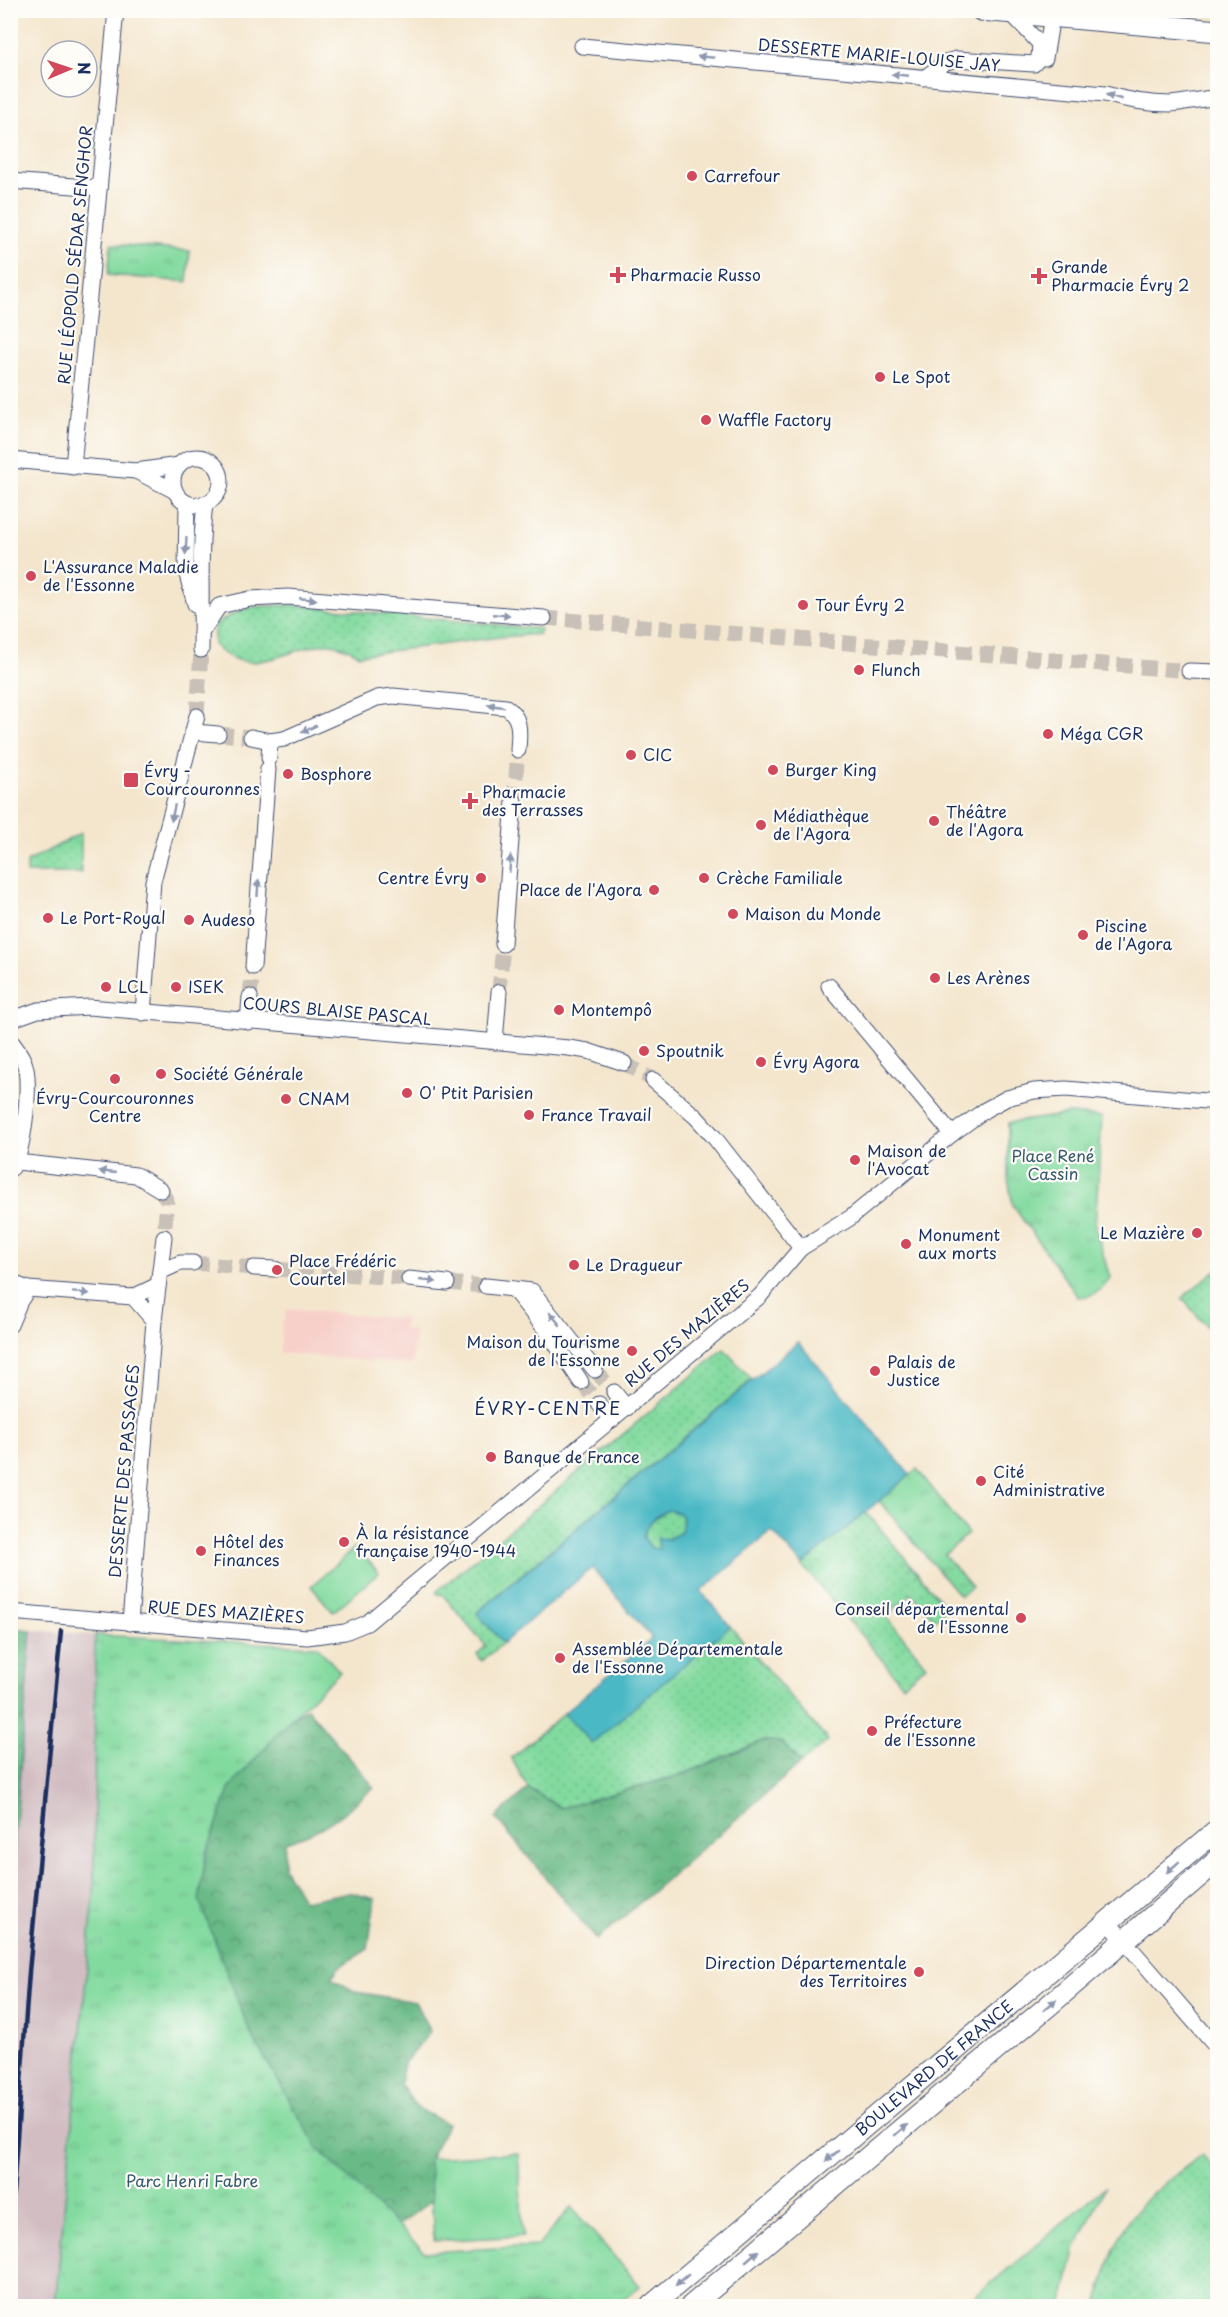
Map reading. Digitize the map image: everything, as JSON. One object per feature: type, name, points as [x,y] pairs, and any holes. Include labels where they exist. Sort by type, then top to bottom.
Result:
[{"type":"main road","points":[[981,10],[1052,14],[1218,31]]},
{"type":"main road","name":"BOULEVARD DE FRANCE","points":[[651,2307],[1218,1829]]},
{"type":"main road","name":"BOULEVARD DE FRANCE","points":[[690,2307],[1218,1860]]},
{"type":"street","name":"RUE LÉOPOLD SÉDAR SENGHOR","points":[[73,467],[116,10]]},
{"type":"street","points":[[924,78],[957,59],[1034,64],[1039,58],[1040,44],[1011,13]]},
{"type":"street","points":[[941,67],[1026,74],[1039,71],[1045,61],[1052,14]]},
{"type":"street","name":"DESSERTE MARIE-LOUISE JAY","points":[[582,46],[1105,94],[1123,99],[1172,104],[1197,98],[1218,98]]},
{"type":"street","points":[[10,181],[99,188]]},
{"type":"street","points":[[10,460],[136,471],[179,465],[198,457],[206,459],[216,467],[221,478],[219,490],[213,499],[205,504],[188,503],[175,491],[136,471]]},
{"type":"street","points":[[175,491],[173,477],[179,465]]},
{"type":"street","points":[[188,503],[186,560],[200,614],[201,650]]},
{"type":"street","points":[[195,589],[205,504]]},
{"type":"street","points":[[195,589],[217,598],[288,597],[544,618]]},
{"type":"street","points":[[201,633],[219,606],[250,599]]},
{"type":"street","points":[[1189,671],[1216,670]]},
{"type":"street","points":[[251,737],[270,741],[301,733],[361,704],[393,696],[506,707],[518,720],[518,750]]},
{"type":"street","points":[[143,1012],[153,881],[171,822],[180,776],[195,732],[197,716]]},
{"type":"street","points":[[195,732],[218,734]]},
{"type":"street","points":[[253,967],[270,741]]},
{"type":"street","points":[[503,944],[514,801]]},
{"type":"street","points":[[829,986],[952,1134]]},
{"type":"street","points":[[495,1042],[499,992]]},
{"type":"street","points":[[248,1022],[250,997]]},
{"type":"street","name":"COURS BLAISE PASCAL","points":[[10,1020],[38,1010],[72,1007],[588,1051],[624,1063]]},
{"type":"street","points":[[10,1040],[23,1059],[27,1079],[14,1166],[136,1175],[161,1190]]},
{"type":"street","points":[[653,1080],[696,1117],[714,1137],[801,1248]]},
{"type":"street","name":"RUE DES MAZIÈRES","points":[[10,1612],[307,1637],[345,1632],[383,1612],[760,1296],[801,1248],[865,1208],[952,1134],[985,1110],[1007,1098],[1050,1089],[1218,1102]]},
{"type":"street","name":"DESSERTE DES PASSAGES","points":[[130,1623],[154,1321],[164,1237]]},
{"type":"street","points":[[10,1282],[28,1289],[134,1297],[180,1263],[192,1263]]},
{"type":"street","points":[[254,1268],[275,1269]]},
{"type":"street","points":[[409,1279],[447,1283]]},
{"type":"street","points":[[486,1286],[532,1291],[595,1370]]},
{"type":"street","points":[[10,1325],[28,1289]]},
{"type":"street","points":[[513,1289],[550,1335],[581,1382]]},
{"type":"street","points":[[134,1297],[154,1321]]},
{"type":"street","points":[[614,1392],[627,1408]]},
{"type":"street","points":[[599,1404],[612,1420]]},
{"type":"street","points":[[1108,1922],[1218,2049]]},
{"type":"shaded area","points":[[286,1309],[404,1319],[403,1330],[415,1331],[412,1365],[280,1353],[282,1321],[285,1321]]},
{"type":"shaded area","points":[[31,1630],[95,1635],[94,1893],[55,2306],[11,2306],[10,1886]]},
{"type":"green space","points":[[111,244],[190,251],[187,282],[108,275]]},
{"type":"green space","points":[[293,605],[541,629],[540,634],[359,655],[333,644],[324,644],[253,662],[240,661],[214,645],[214,626],[224,619],[243,610],[260,606]]},
{"type":"green space","points":[[81,833],[81,873],[27,873],[27,862]]},
{"type":"green space","name":"Place René Cassin","points":[[1069,1114],[1102,1117],[1095,1226],[1110,1278],[1097,1292],[1083,1297],[1078,1297],[1013,1206],[1008,1179],[1008,1123]]},
{"type":"green space","points":[[1217,1269],[1217,1338],[1182,1298]]},
{"type":"green space","points":[[724,1349],[752,1380],[477,1612],[503,1643],[482,1661],[477,1654],[486,1646],[442,1594],[439,1595],[436,1592]]},
{"type":"green space","points":[[917,1469],[968,1534],[944,1555],[972,1587],[960,1596],[879,1501]]},
{"type":"green space","points":[[669,1510],[679,1513],[683,1526],[682,1531],[675,1536],[658,1541],[660,1549],[651,1548],[643,1537],[644,1532],[653,1520]]},
{"type":"green space","points":[[866,1512],[947,1608],[935,1620],[912,1594],[886,1616],[926,1665],[903,1685],[802,1565]]},
{"type":"green space","points":[[356,1547],[379,1573],[333,1612],[311,1586]]},
{"type":"green space","points":[[730,1626],[828,1741],[801,1763],[781,1742],[762,1741],[684,1774],[561,1808],[528,1788],[511,1758],[564,1713],[592,1743]]},
{"type":"green space","points":[[10,1628],[31,1630],[11,1886]]},
{"type":"green space","name":"Parc Henri Fabre","points":[[95,1635],[317,1646],[340,1672],[291,1718],[230,1787],[206,1854],[199,1900],[250,2033],[318,2149],[425,2252],[538,2246],[571,2207],[640,2286],[616,2306],[55,2306],[94,1893]]},
{"type":"green space","points":[[307,1708],[374,1787],[322,1827],[285,1842],[284,1868],[304,1901],[349,1892],[375,1899],[368,1949],[339,1967],[331,1978],[356,1992],[415,2002],[430,2032],[404,2063],[400,2084],[417,2108],[448,2124],[429,2158],[432,2200],[397,2226],[318,2149],[250,2033],[199,1900],[206,1854],[230,1787],[291,1718]]},
{"type":"green space","points":[[762,1741],[781,1742],[801,1763],[597,1940],[496,1818],[528,1788],[561,1808],[684,1774]]},
{"type":"green space","points":[[518,2153],[523,2236],[434,2241],[429,2158]]},
{"type":"green space","points":[[1202,2154],[1217,2173],[1217,2306],[1097,2306],[1118,2240],[1132,2216],[1155,2191]]},
{"type":"green space","points":[[1106,2186],[1076,2247],[1062,2306],[964,2306]]},
{"type":"water","points":[[798,1342],[910,1475],[802,1565],[772,1531],[701,1591],[730,1626],[592,1743],[564,1713],[652,1638],[592,1568],[503,1643],[477,1613]],"holes":[[[669,1510],[679,1513],[683,1520],[681,1532],[669,1539],[657,1538],[660,1549],[651,1548],[643,1537],[649,1524],[660,1514]]]},
{"type":"tunnel","points":[[544,618],[1189,671]]},
{"type":"tunnel","points":[[197,716],[201,650]]},
{"type":"tunnel","points":[[218,734],[251,737]]},
{"type":"tunnel","points":[[514,801],[518,750]]},
{"type":"tunnel","points":[[499,992],[503,944]]},
{"type":"tunnel","points":[[250,997],[253,967]]},
{"type":"tunnel","points":[[624,1063],[653,1080]]},
{"type":"tunnel","points":[[161,1190],[167,1201],[164,1237]]},
{"type":"tunnel","points":[[193,1263],[254,1268]]},
{"type":"tunnel","points":[[275,1269],[409,1279]]},
{"type":"tunnel","points":[[447,1283],[486,1286]]},
{"type":"tunnel","points":[[595,1370],[614,1392]]},
{"type":"tunnel","points":[[581,1382],[599,1404]]},
{"type":"railway","points":[[10,2235],[29,1972],[61,1631]]},
{"type":"place","name":"Carrefour","points":[[692,176]]},
{"type":"place","name":"Pharmacie Russo","points":[[618,275]]},
{"type":"place","name":"Grande Pharmacie Évry 2","points":[[1039,276]]},
{"type":"place","name":"Le Spot","points":[[880,377]]},
{"type":"place","name":"Waffle Factory","points":[[706,420]]},
{"type":"place","name":"L'Assurance Maladie de l'Essonne","points":[[31,576]]},
{"type":"place","name":"Tour Évry 2","points":[[803,605]]},
{"type":"place","name":"Flunch","points":[[859,670]]},
{"type":"place","name":"Méga CGR","points":[[1048,734]]},
{"type":"place","name":"CIC","points":[[631,755]]},
{"type":"place","name":"Burger King","points":[[773,770]]},
{"type":"place","name":"Bosphore","points":[[288,774]]},
{"type":"place","name":"Évry - Courcouronnes","points":[[131,780]]},
{"type":"place","name":"Pharmacie des Terrasses","points":[[470,801]]},
{"type":"place","name":"Théâtre de l'Agora","points":[[934,821]]},
{"type":"place","name":"Médiathèque de l'Agora","points":[[761,825]]},
{"type":"place","name":"Centre Évry","points":[[481,878]]},
{"type":"place","name":"Crèche Familiale","points":[[704,878]]},
{"type":"place","name":"Place de l'Agora","points":[[654,890]]},
{"type":"place","name":"Maison du Monde","points":[[733,914]]},
{"type":"place","name":"Le Port-Royal","points":[[48,918]]},
{"type":"place","name":"Audeso","points":[[189,920]]},
{"type":"place","name":"Piscine de l'Agora","points":[[1083,935]]},
{"type":"place","name":"Les Arènes","points":[[935,978]]},
{"type":"place","name":"LCL","points":[[106,987]]},
{"type":"place","name":"ISEK","points":[[176,987]]},
{"type":"place","name":"Montempô","points":[[559,1010]]},
{"type":"place","name":"Spoutnik","points":[[644,1051]]},
{"type":"place","name":"Évry Agora","points":[[761,1062]]},
{"type":"place","name":"Société Générale","points":[[161,1074]]},
{"type":"place","name":"Évry-Courcouronnes Centre","points":[[115,1079]]},
{"type":"place","name":"O' Ptit Parisien","points":[[407,1093]]},
{"type":"place","name":"CNAM","points":[[286,1099]]},
{"type":"place","name":"France Travail","points":[[529,1115]]},
{"type":"place","name":"Maison de l'Avocat","points":[[855,1160]]},
{"type":"place","name":"Le Mazière","points":[[1197,1233]]},
{"type":"place","name":"Monument aux morts","points":[[906,1244]]},
{"type":"place","name":"Le Dragueur","points":[[574,1265]]},
{"type":"place","name":"Place Frédéric Courtel","points":[[277,1270]]},
{"type":"place","name":"Maison du Tourisme de l'Essonne","points":[[632,1351]]},
{"type":"place","name":"Palais de Justice","points":[[875,1371]]},
{"type":"place","name":"Banque de France","points":[[491,1457]]},
{"type":"place","name":"Cité Administrative","points":[[981,1481]]},
{"type":"place","name":"À la résistance française 1940-1944","points":[[344,1542]]},
{"type":"place","name":"Hôtel des Finances","points":[[201,1551]]},
{"type":"place","name":"Conseil départemental de l'Essonne","points":[[1021,1618]]},
{"type":"place","name":"Assemblée Départementale de l'Essonne","points":[[560,1658]]},
{"type":"place","name":"Préfecture de l'Essonne","points":[[872,1731]]},
{"type":"place","name":"Direction Départementale des Territoires","points":[[919,1972]]},
{"type":"district","name":"ÉVRY-CENTRE","points":[[548,1409]]}]
